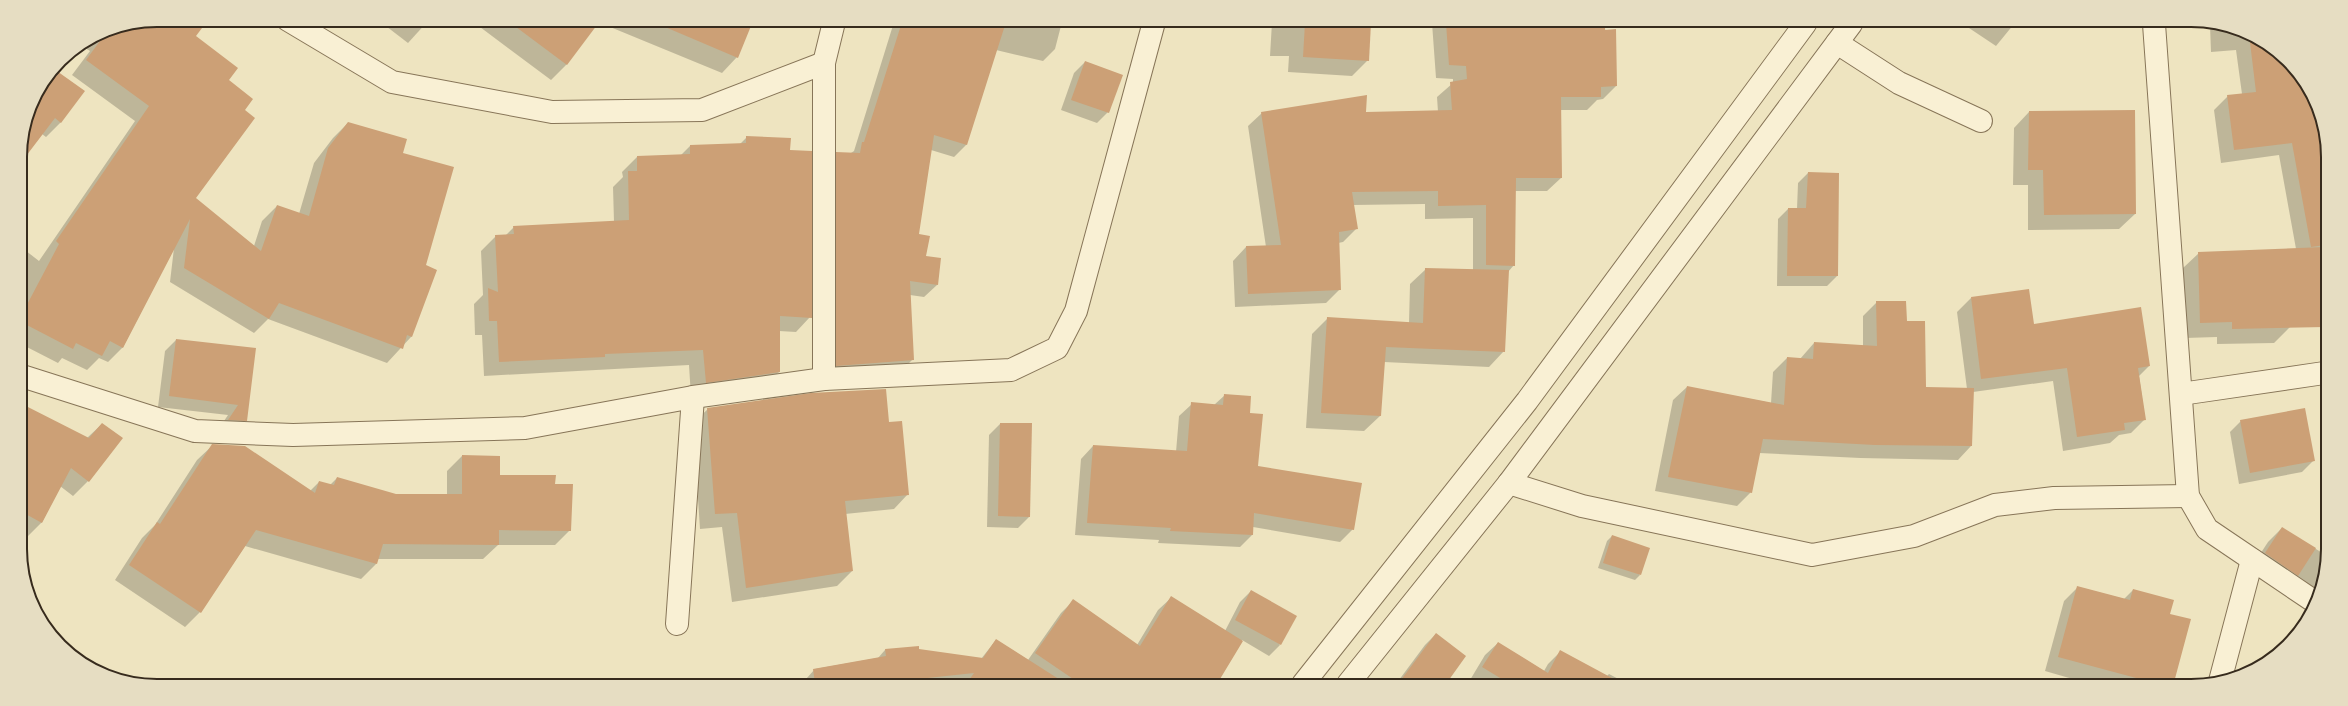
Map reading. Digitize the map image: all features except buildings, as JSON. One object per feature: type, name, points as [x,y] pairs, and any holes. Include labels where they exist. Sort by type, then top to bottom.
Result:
[{"type":"street","points":[[300,27],[392,82],[552,112],[702,110],[824,63]]},
{"type":"street","points":[[824,379],[824,63],[833,27]]},
{"type":"street","points":[[27,378],[195,431],[293,435],[525,428],[692,397],[824,379],[1011,370],[1057,348],[1076,311],[1153,27]]},
{"type":"street","points":[[1307,679],[1527,401],[1803,27]]},
{"type":"street","points":[[1352,679],[1509,483],[1849,27]]},
{"type":"street","points":[[2154,27],[2188,496],[2207,529],[2311,599]]},
{"type":"street","points":[[1836,43],[1899,83],[1981,121]]},
{"type":"street","points":[[2180,394],[2321,373]]},
{"type":"street","points":[[678,624],[692,397]]},
{"type":"street","points":[[1509,483],[1582,506],[1812,555],[1914,536],[1995,505],[2054,498],[2188,496]]},
{"type":"street","points":[[2222,675],[2252,560]]}]
